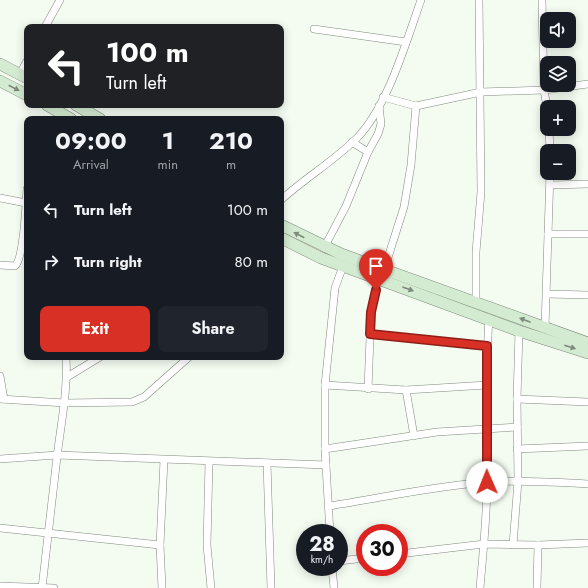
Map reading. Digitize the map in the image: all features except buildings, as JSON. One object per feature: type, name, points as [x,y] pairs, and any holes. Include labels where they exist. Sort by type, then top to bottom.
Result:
[{"type":"main road","points":[[0,64],[23,76]]},
{"type":"main road","points":[[0,81],[24,93]]},
{"type":"main road","points":[[52,108],[66,116]]},
{"type":"main road","points":[[81,108],[95,116]]},
{"type":"main road","points":[[284,227],[324,248],[381,274],[489,319],[519,331],[588,353]]},
{"type":"main road","points":[[284,240],[321,258],[343,266],[381,274],[476,302],[588,343]]},
{"type":"street","points":[[48,24],[60,0]]},
{"type":"street","points":[[284,197],[299,184],[328,164],[352,142],[380,106],[421,0]]},
{"type":"street","points":[[476,302],[476,252],[481,192],[479,0]]},
{"type":"street","points":[[542,0],[543,56]]},
{"type":"street","points":[[314,29],[406,42]]},
{"type":"street","points":[[576,86],[588,84]]},
{"type":"street","points":[[383,97],[416,106],[481,92],[540,90]]},
{"type":"street","points":[[324,248],[346,206],[368,152],[378,134],[381,124],[380,106]]},
{"type":"street","points":[[368,388],[371,312],[381,274],[404,206],[411,165],[416,106]]},
{"type":"street","points":[[352,142],[368,152]]},
{"type":"street","points":[[544,328],[547,294],[550,180]]},
{"type":"street","points":[[550,185],[588,184]]},
{"type":"street","points":[[0,198],[24,203]]},
{"type":"street","points":[[548,234],[588,234]]},
{"type":"street","points":[[0,265],[12,266],[17,264],[24,242]]},
{"type":"street","points":[[330,524],[325,449],[324,385],[335,288],[343,266]]},
{"type":"street","points":[[547,294],[588,295]]},
{"type":"street","points":[[480,588],[487,482],[487,346],[489,319]]},
{"type":"street","points":[[513,545],[518,481],[517,399],[519,331]]},
{"type":"street","points":[[370,334],[487,346]]},
{"type":"street","points":[[42,587],[57,455],[65,403],[67,377],[66,360]]},
{"type":"street","points":[[67,377],[95,360]]},
{"type":"street","points":[[0,376],[2,399],[65,403],[132,402],[144,397],[186,360]]},
{"type":"street","points":[[324,385],[406,390],[488,385]]},
{"type":"street","points":[[406,390],[414,436]]},
{"type":"street","points":[[517,399],[588,402]]},
{"type":"street","points":[[325,449],[437,432],[517,427]]},
{"type":"street","points":[[518,449],[588,446]]},
{"type":"street","points":[[0,459],[57,455],[209,462],[326,465]]},
{"type":"street","points":[[162,588],[160,545],[164,460]]},
{"type":"street","points":[[209,462],[207,545],[211,588]]},
{"type":"street","points":[[267,463],[272,588]]},
{"type":"street","points":[[329,506],[448,486],[487,482],[518,481],[588,484]]},
{"type":"street","points":[[0,528],[160,545]]},
{"type":"street","points":[[408,553],[484,544],[538,545],[588,543]]},
{"type":"street","points":[[537,588],[538,545]]},
{"type":"street","points":[[333,576],[334,588]]},
{"type":"street","points":[[0,586],[54,588]]},
{"type":"route","points":[[376,290],[371,312],[370,334],[487,346],[487,482]]}]
